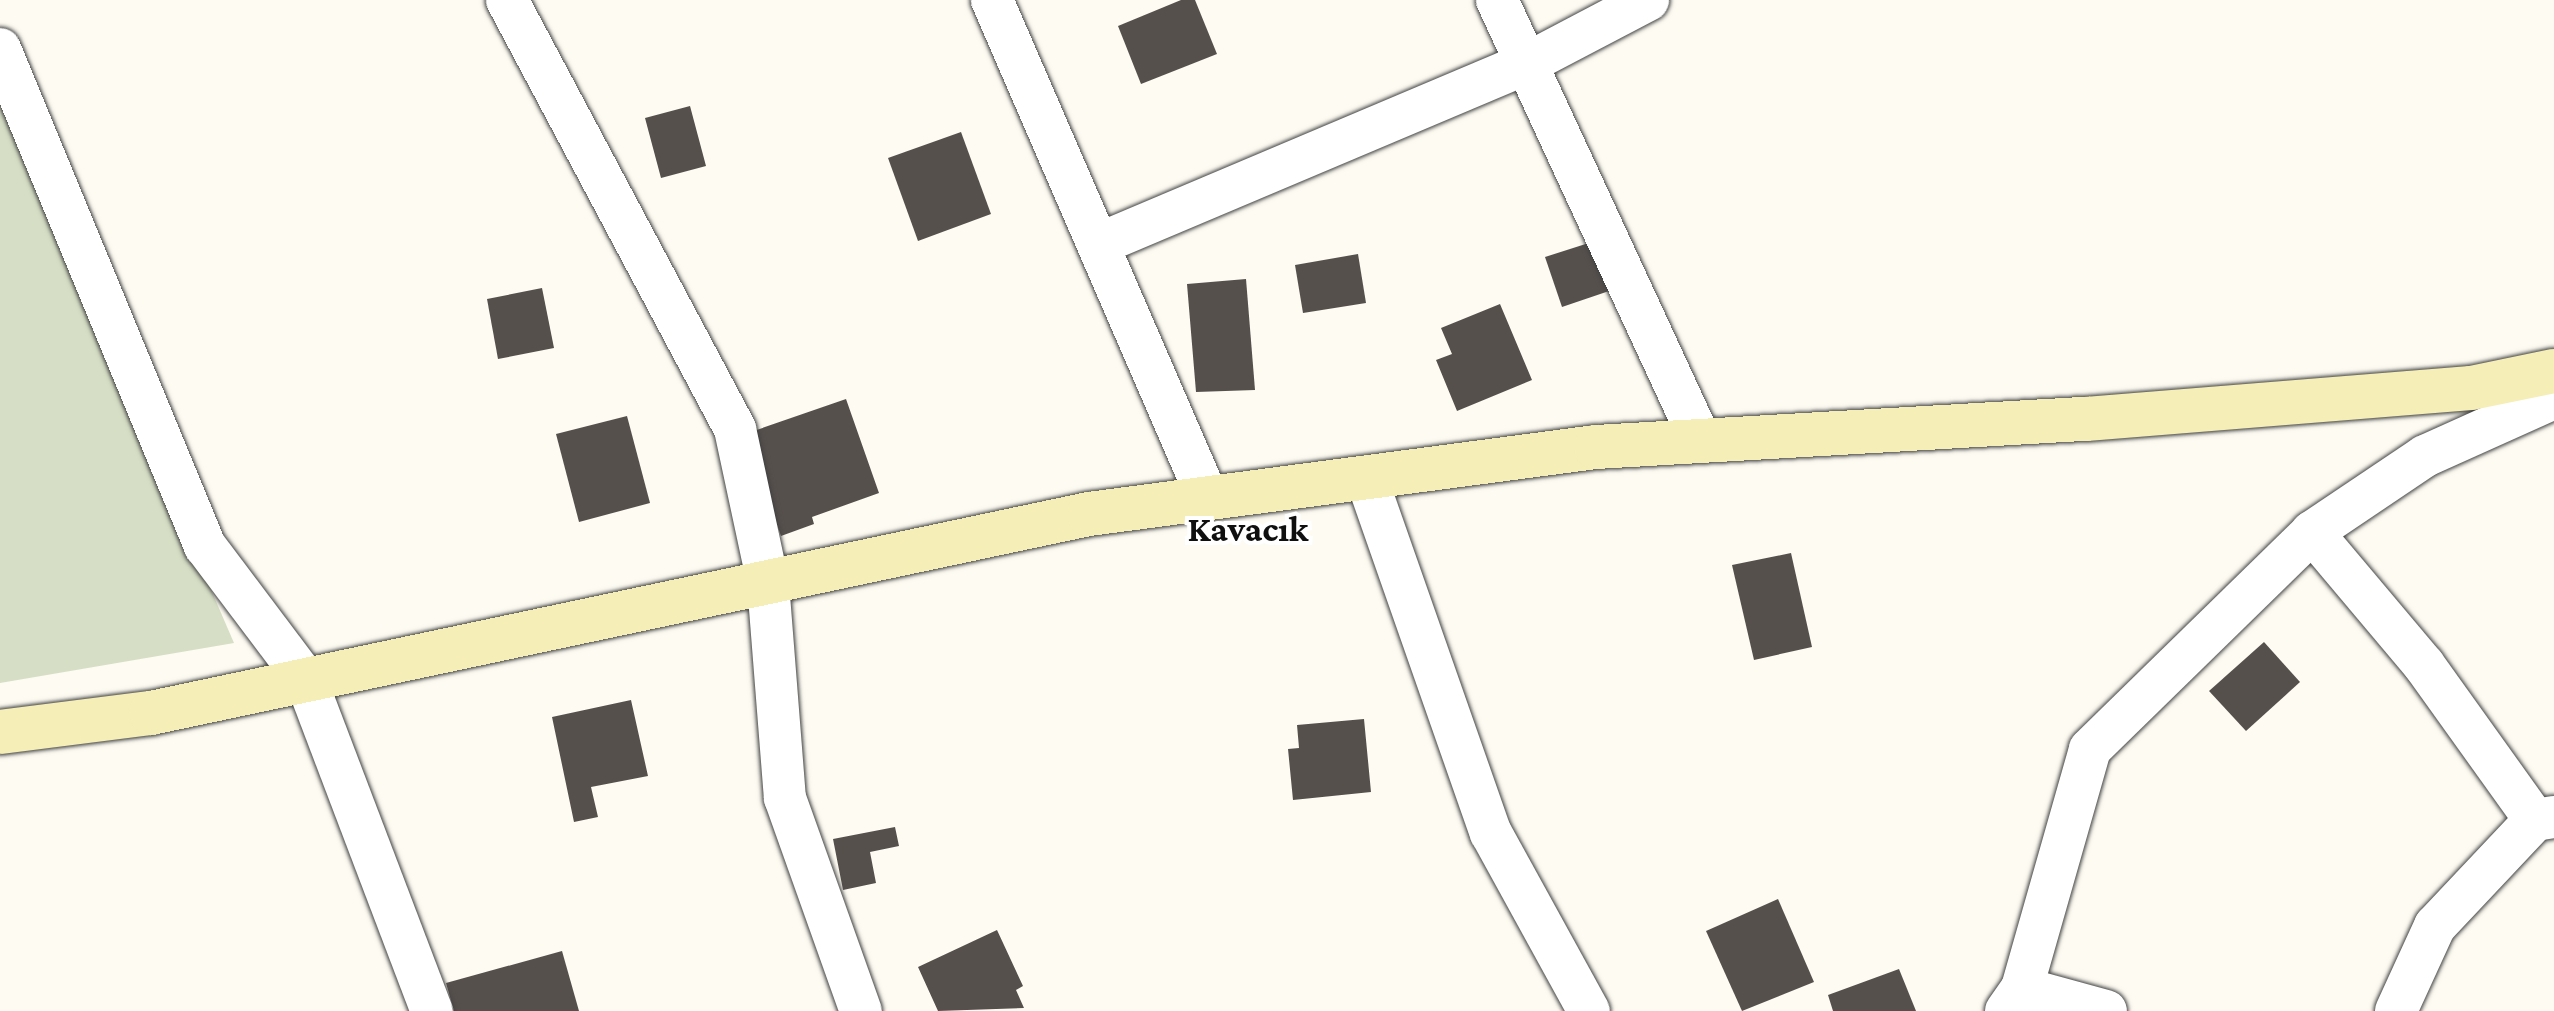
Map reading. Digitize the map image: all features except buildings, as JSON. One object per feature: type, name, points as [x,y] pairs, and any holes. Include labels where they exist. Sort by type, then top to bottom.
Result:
[{"type":"street","points":[[507,0],[735,429],[768,583],[785,798],[861,1011]]},
{"type":"street","points":[[992,0],[1208,499]]},
{"type":"street","points":[[1497,0],[1701,441]]},
{"type":"street","points":[[1099,244],[1526,64],[1648,0]]},
{"type":"street","points":[[0,49],[205,546],[306,680],[432,1011]]},
{"type":"street","points":[[0,732],[151,713],[1089,514],[1596,447],[2086,419],[2456,389],[2554,371]]},
{"type":"street","points":[[2106,1011],[2014,1000],[2090,749],[2312,532],[2425,456],[2554,398]]},
{"type":"street","points":[[1366,477],[1491,833],[1589,1011]]},
{"type":"street","points":[[2312,532],[2424,665],[2545,818],[2435,926],[2396,1011]]},
{"type":"green space","points":[[0,101],[234,643],[0,683]]},
{"type":"district","name":"Kavacık","points":[[1248,530]]}]
